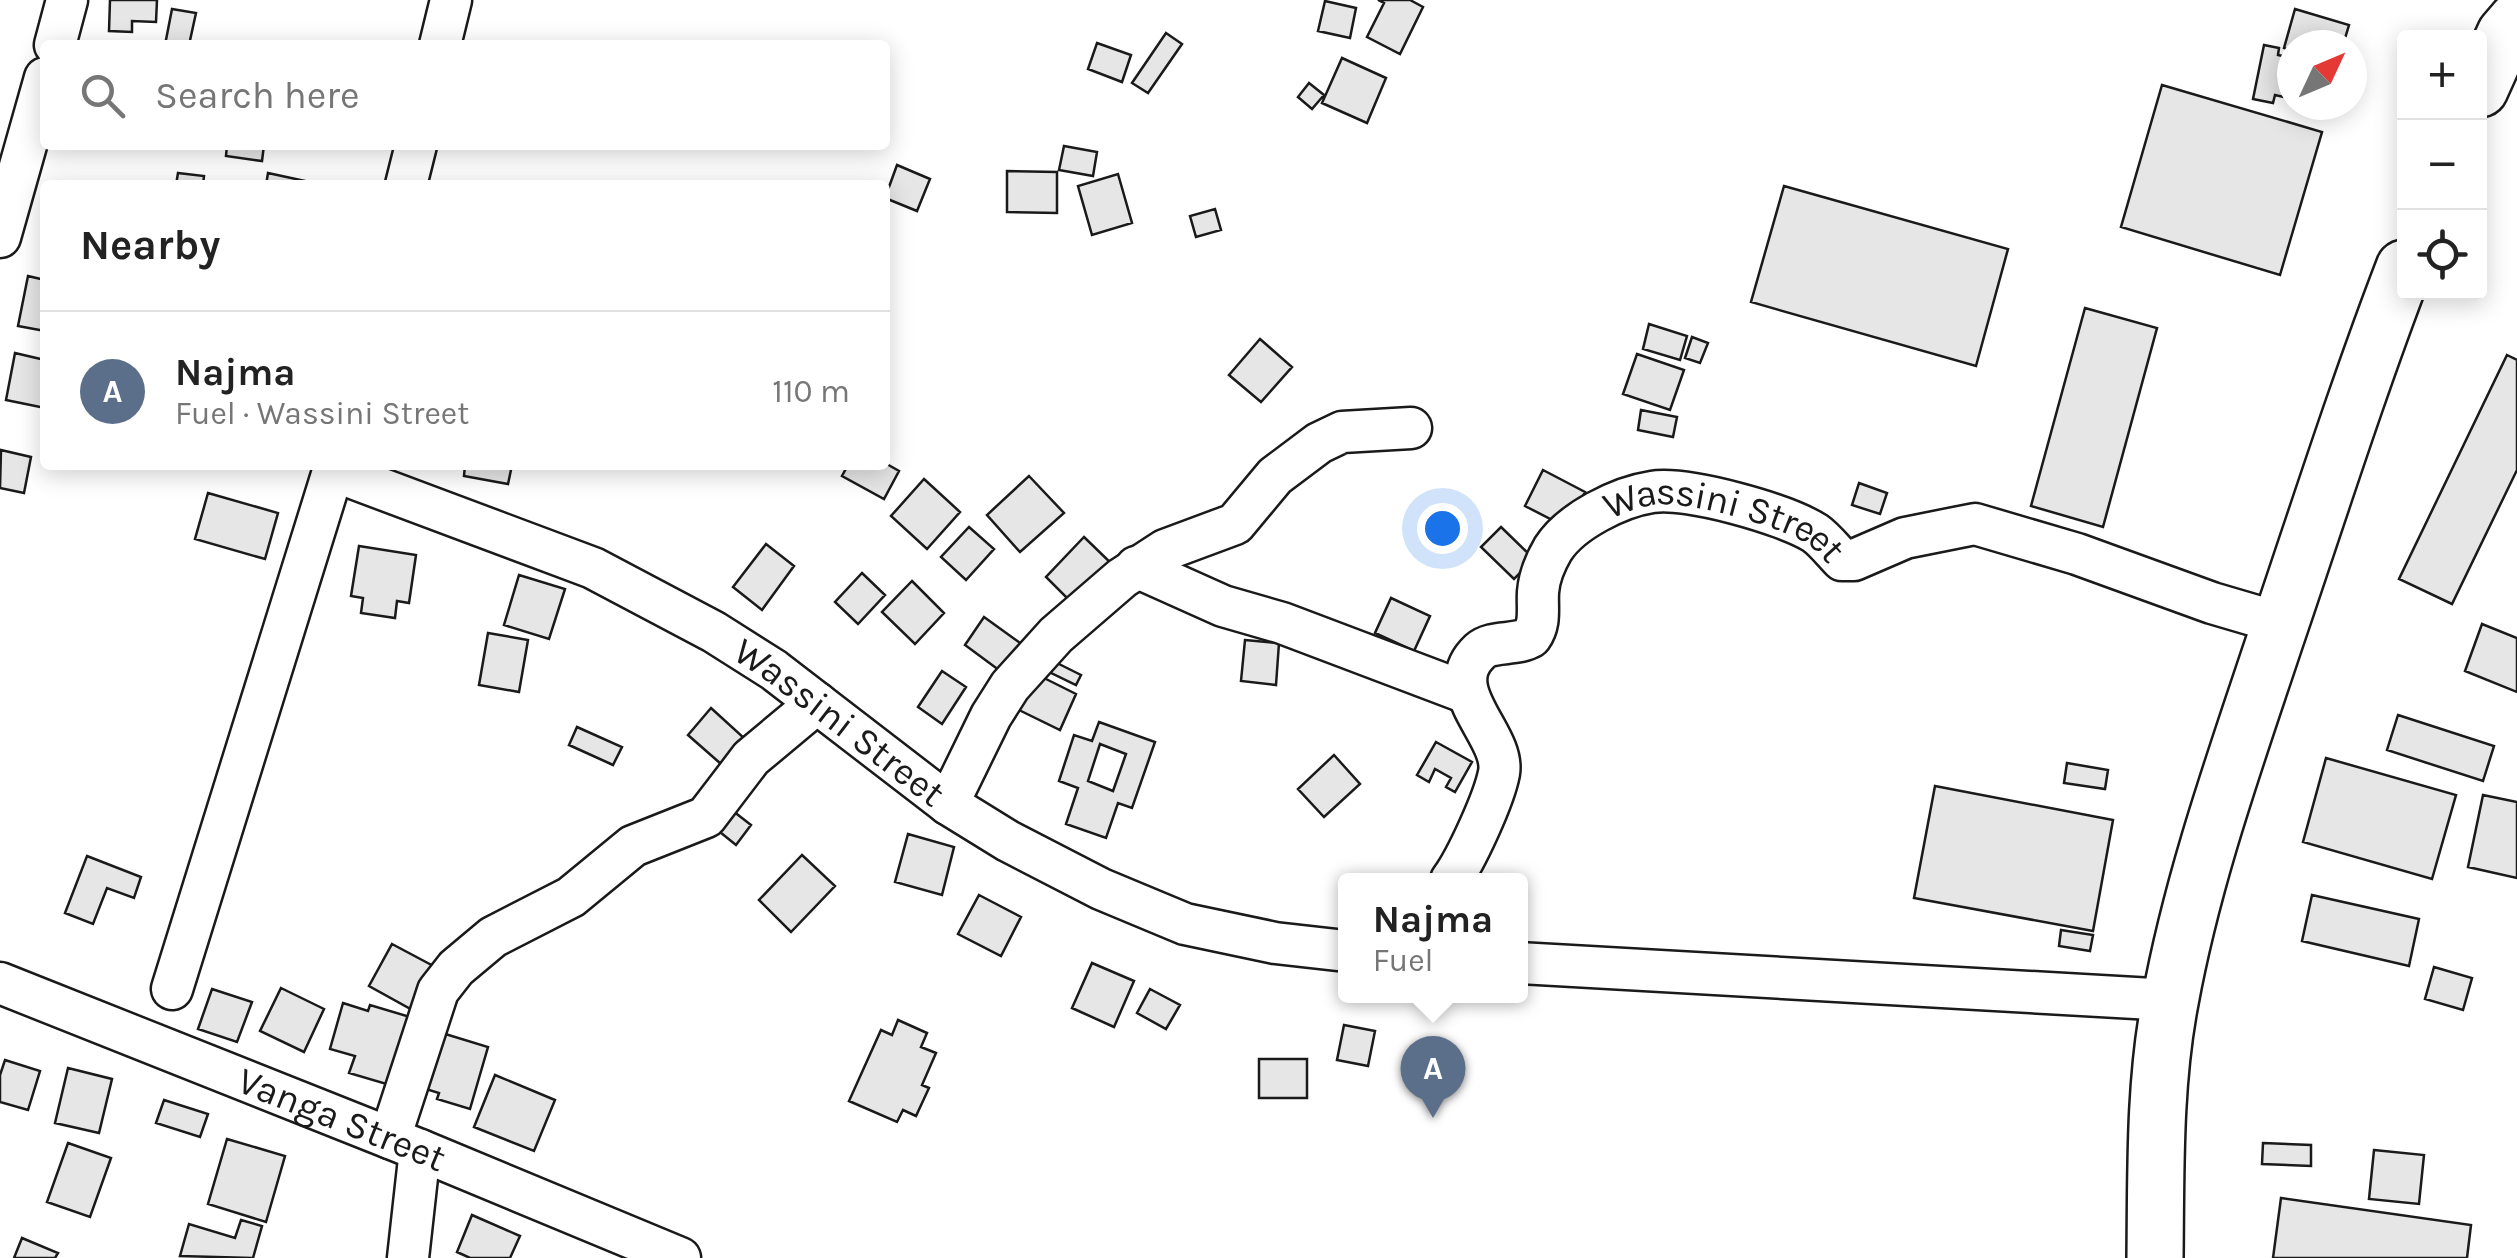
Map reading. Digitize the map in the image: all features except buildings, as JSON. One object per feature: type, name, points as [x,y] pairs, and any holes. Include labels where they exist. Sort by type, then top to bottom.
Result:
[{"type":"highway","points":[[2487,74],[2505,34],[2517,20]]},
{"type":"highway","points":[[2155,1258],[2156,1162],[2170,1000],[2231,773],[2397,288]]},
{"type":"street","points":[[56,40],[67,0]]},
{"type":"street","points":[[441,40],[451,0]]},
{"type":"street","points":[[0,237],[40,94]]},
{"type":"street","points":[[407,180],[415,150]]},
{"type":"street","points":[[948,804],[991,716],[1029,662],[1136,567],[1166,550],[1235,524],[1274,476],[1320,443],[1342,432],[1410,428]]},
{"type":"street","points":[[172,989],[333,470]]},
{"type":"street","name":"Wassini Street","points":[[339,470],[593,568],[714,632],[774,670],[948,804],[1101,889],[1185,924],[1276,943],[1338,950]]},
{"type":"street","name":"Wassini Street","points":[[1466,693],[1470,666],[1485,647],[1524,640],[1535,632],[1538,588],[1561,538],[1624,500],[1653,491],[1697,495],[1760,511],[1818,535],[1842,560],[1854,560],[1905,538],[1974,524],[2062,549],[2280,623]]},
{"type":"street","points":[[1136,567],[1224,606],[1282,623],[1466,693],[1498,754],[1499,772],[1455,873]]},
{"type":"street","points":[[408,1258],[405,1144],[438,991],[456,968],[493,938],[571,897],[634,846],[706,817],[752,758],[817,703]]},
{"type":"street","points":[[1528,964],[2170,1000]]},
{"type":"street","name":"Vanga Street","points":[[0,983],[680,1258]]},
{"type":"place","name":"Najma","points":[[1433,1118]]}]
